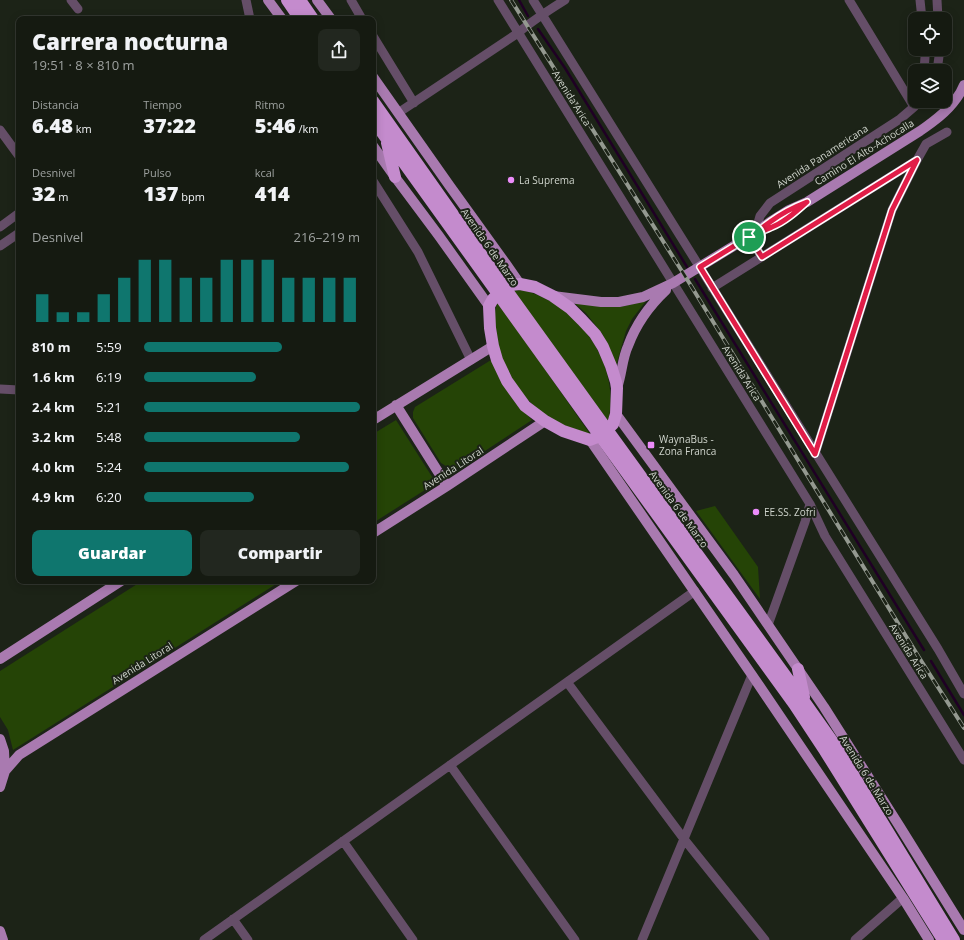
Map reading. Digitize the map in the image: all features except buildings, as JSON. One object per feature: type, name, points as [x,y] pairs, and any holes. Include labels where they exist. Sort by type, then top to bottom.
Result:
[{"type":"highway","points":[[286,0],[298,16]]},
{"type":"highway","points":[[300,0],[312,16]]},
{"type":"highway","name":"Avenida 6 de Marzo","points":[[376,105],[599,436],[794,704],[825,751],[942,940]]},
{"type":"highway","name":"Avenida 6 de Marzo","points":[[376,124],[502,291]]},
{"type":"highway","points":[[386,138],[395,177]]},
{"type":"highway","points":[[520,284],[535,287],[553,296],[570,308],[594,334],[603,347],[611,366],[617,388],[616,414],[613,424],[599,436],[563,431],[545,421],[525,406],[507,381],[497,360],[493,346],[489,306],[493,299],[502,291],[511,285],[520,284]]},
{"type":"highway","name":"Avenida 6 de Marzo","points":[[599,436],[806,704],[835,745],[954,940]]},
{"type":"highway","points":[[798,669],[806,704]]},
{"type":"main road","points":[[268,0],[280,16]]},
{"type":"main road","points":[[317,0],[329,16]]},
{"type":"main road","name":"Avenida 6 de Marzo","points":[[376,81],[520,284]]},
{"type":"main road","name":"Camino El Alto-Achocalla","points":[[553,296],[601,302],[619,302],[644,297],[673,283],[752,235],[773,227],[792,215],[807,202],[920,131],[946,111],[956,100],[964,85]]},
{"type":"main road","points":[[376,150],[489,306]]},
{"type":"main road","name":"Camino El Alto-Achocalla","points":[[617,388],[627,346],[638,323],[654,302],[673,283]]},
{"type":"main road","points":[[376,418],[493,346]]},
{"type":"main road","points":[[396,405],[447,486]]},
{"type":"main road","name":"Avenida 6 de Marzo","points":[[616,414],[734,575],[824,707],[964,930]]},
{"type":"main road","name":"Avenida Litoral","points":[[376,531],[545,421]]},
{"type":"main road","name":"Avenida 6 de Marzo","points":[[599,436],[694,591],[903,898],[929,940]]},
{"type":"main road","points":[[0,659],[116,584]]},
{"type":"main road","name":"Avenida Litoral","points":[[5,770],[19,755],[291,584]]},
{"type":"main road","points":[[0,740],[4,751],[5,770],[0,788]]},
{"type":"main road","points":[[0,931],[3,940]]},
{"type":"street","points":[[71,0],[78,9]]},
{"type":"street","points":[[246,0],[249,16]]},
{"type":"street","points":[[351,0],[360,16]]},
{"type":"street","name":"Avenida Arica","points":[[498,0],[810,504],[825,536],[964,760]]},
{"type":"street","name":"Avenida Arica","points":[[533,0],[938,649],[964,694]]},
{"type":"street","points":[[398,113],[565,0]]},
{"type":"street","points":[[849,0],[908,91]]},
{"type":"street","points":[[920,0],[921,12]]},
{"type":"street","points":[[937,0],[938,12]]},
{"type":"street","points":[[376,41],[414,103]]},
{"type":"street","name":"Avenida Panamericana","points":[[752,235],[760,216],[770,203],[900,119],[911,108]]},
{"type":"street","points":[[0,130],[16,152]]},
{"type":"street","points":[[815,454],[892,210],[926,144],[947,132]]},
{"type":"street","points":[[712,288],[917,160]]},
{"type":"street","points":[[376,186],[418,252],[471,360]]},
{"type":"street","points":[[0,227],[16,215]]},
{"type":"street","points":[[0,246],[16,235]]},
{"type":"street","points":[[752,235],[762,257]]},
{"type":"street","points":[[0,389],[16,390]]},
{"type":"street","points":[[768,625],[810,504]]},
{"type":"street","points":[[204,940],[694,591]]},
{"type":"street","points":[[642,940],[752,675]]},
{"type":"street","points":[[567,682],[684,839],[765,940]]},
{"type":"street","points":[[450,765],[575,940]]},
{"type":"street","points":[[343,841],[413,940]]},
{"type":"street","points":[[855,940],[903,898]]},
{"type":"street","points":[[233,919],[248,940]]},
{"type":"green space","points":[[523,290],[558,305],[577,321],[593,342],[599,352],[610,386],[611,398],[608,421],[513,291]]},
{"type":"green space","points":[[646,301],[632,319],[626,331],[616,366],[603,335],[586,313],[573,302],[603,307],[620,307]]},
{"type":"green space","points":[[498,302],[590,434],[572,430],[547,417],[518,388],[504,365],[499,353],[495,318],[495,310]]},
{"type":"green space","points":[[491,360],[514,401],[532,420],[459,468],[449,468],[441,463],[413,418],[413,412],[415,407]]},
{"type":"green space","points":[[396,420],[436,483],[376,521],[376,432]]},
{"type":"green space","points":[[715,506],[758,567],[760,599],[696,511]]},
{"type":"green space","points":[[137,584],[276,584],[13,750],[8,730],[0,717],[0,671]]},
{"type":"waterway","points":[[519,0],[528,16]]},
{"type":"waterway","points":[[538,29],[565,68],[687,267]]},
{"type":"waterway","points":[[695,279],[924,650]]},
{"type":"waterway","points":[[931,661],[964,715]]},
{"type":"railway","points":[[511,0],[685,276],[964,728]]},
{"type":"place","name":"La Suprema","points":[[511,180]]},
{"type":"place","name":"WaynaBus - Zona Franca","points":[[651,445]]},
{"type":"place","name":"EE.SS. Zofri","points":[[756,512]]},
{"type":"route","points":[[917,160],[892,210],[815,454],[700,267],[789,210],[807,202],[792,215],[773,227],[755,233],[749,237],[762,257],[917,160]]}]
